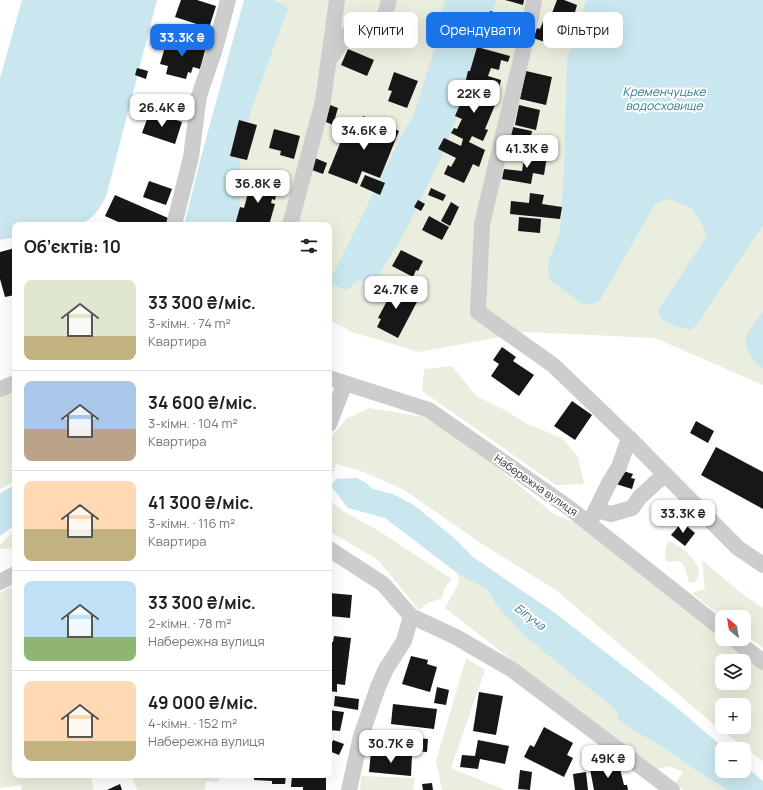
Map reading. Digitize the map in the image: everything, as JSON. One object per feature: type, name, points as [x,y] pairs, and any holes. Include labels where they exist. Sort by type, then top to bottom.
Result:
[{"type":"street","points":[[175,222],[191,157],[199,96],[215,49],[228,0]]},
{"type":"street","points":[[291,222],[323,101],[338,0]]},
{"type":"street","points":[[330,58],[353,27],[380,32],[389,0]]},
{"type":"street","points":[[534,0],[482,224],[478,312],[553,365],[629,438],[738,548],[763,565]]},
{"type":"street","name":"Набережна вулиця","points":[[332,379],[429,410],[568,507],[593,517],[715,623]]},
{"type":"street","points":[[332,416],[345,383]]},
{"type":"street","points":[[0,389],[12,384]]},
{"type":"street","points":[[593,517],[609,483],[619,467],[629,438]]},
{"type":"street","points":[[593,517],[632,508],[640,498],[665,474]]},
{"type":"street","points":[[332,551],[383,584],[411,616],[456,637],[511,669],[672,790]]},
{"type":"street","points":[[0,582],[12,576]]},
{"type":"street","points":[[350,790],[361,736],[386,669],[404,641],[411,616]]},
{"type":"street","points":[[743,646],[763,662]]},
{"type":"green space","points":[[278,0],[763,0],[763,385],[655,338],[527,332],[419,352],[352,332],[332,322],[332,222],[230,222],[234,172]]},
{"type":"green space","points":[[452,366],[476,396],[501,408],[527,424],[562,438],[578,457],[584,484],[556,485],[422,391],[424,369]]},
{"type":"green space","points":[[12,390],[12,483],[0,489],[0,396]]},
{"type":"green space","points":[[369,408],[430,418],[470,445],[555,515],[580,524],[715,630],[715,646],[734,646],[743,654],[715,654],[715,690],[751,690],[751,660],[763,670],[763,761],[751,752],[751,742],[738,742],[727,734],[751,734],[751,698],[715,698],[715,725],[557,591],[482,544],[404,490],[364,472],[336,464],[332,476],[332,436],[346,419]]},
{"type":"green space","points":[[332,502],[343,511],[379,531],[452,579],[445,587],[442,598],[428,603],[419,610],[378,560],[332,533]]},
{"type":"green space","points":[[12,533],[12,548],[0,549],[0,545]]},
{"type":"green space","points":[[668,541],[682,548],[695,562],[699,571],[695,583],[689,582],[684,566],[681,562],[668,562],[665,560]]},
{"type":"green space","points":[[702,560],[740,592],[763,608],[763,648],[751,639],[751,610],[715,610],[715,611],[692,593],[705,589]]},
{"type":"green space","points":[[457,573],[487,590],[497,606],[616,710],[619,720],[728,790],[684,790],[674,785],[683,772],[669,766],[657,769],[545,686],[445,608],[459,583]]},
{"type":"green space","points":[[12,586],[12,778],[91,778],[94,790],[22,790],[21,785],[0,788],[0,593]]},
{"type":"green space","points":[[466,658],[485,670],[451,768],[505,790],[442,790],[436,761]]},
{"type":"green space","points":[[361,776],[415,778],[413,790],[360,790]]},
{"type":"green space","points":[[133,778],[220,778],[218,782],[206,781],[205,790],[137,790]]},
{"type":"water","points":[[22,0],[157,0],[106,197],[94,215],[84,222],[12,222],[12,238],[0,240],[0,78]]},
{"type":"water","points":[[244,0],[275,0],[288,8],[248,120],[244,136],[240,169],[239,222],[185,222]]},
{"type":"water","points":[[445,0],[496,0],[492,12],[442,12]]},
{"type":"water","name":"Кременчуцьке водосховище","points":[[588,0],[763,0],[763,225],[698,323],[691,330],[665,321],[660,317],[658,310],[706,237],[701,222],[691,208],[670,199],[655,204],[600,300],[592,304],[584,305],[550,280],[548,270],[549,261],[560,232],[564,170],[567,59],[571,48],[623,48],[623,12],[582,12]]},
{"type":"water","points":[[434,48],[482,48],[444,151],[405,232],[375,281],[369,285],[359,279],[347,290],[332,284],[332,277],[406,127],[413,117]]},
{"type":"water","points":[[763,311],[763,369],[749,353],[746,346],[746,340],[751,328]]},
{"type":"water","name":"Бігуча","points":[[357,478],[373,489],[393,494],[414,505],[454,538],[473,557],[555,613],[676,707],[717,742],[715,742],[715,778],[751,778],[751,771],[763,781],[763,790],[728,790],[619,720],[616,710],[526,637],[497,606],[487,590],[457,573],[385,518],[348,508],[332,487],[336,479]]},
{"type":"water","points":[[12,487],[12,527],[0,536],[0,493]]},
{"type":"building","points":[[181,0],[197,0],[216,6],[209,28],[175,17]]},
{"type":"building","points":[[505,0],[524,0],[523,5]]},
{"type":"building","points":[[557,0],[564,0],[577,5],[575,12],[552,12]]},
{"type":"building","points":[[543,22],[543,41],[535,39],[537,28],[540,29]]},
{"type":"building","points":[[168,37],[176,39],[175,45],[182,47],[184,41],[206,47],[200,69],[193,67],[191,73],[188,72],[186,79],[166,74],[168,66],[160,64]]},
{"type":"building","points":[[477,48],[510,56],[508,62],[501,60],[499,70],[491,68],[488,76],[501,80],[495,105],[485,129],[488,130],[483,141],[472,136],[469,142],[485,150],[479,167],[473,164],[464,183],[444,174],[448,165],[451,167],[456,158],[438,149],[444,138],[461,146],[463,139],[451,133],[454,128],[457,129],[462,119],[455,116],[461,102],[477,109],[481,101],[462,96],[468,71],[470,71]]},
{"type":"building","points":[[348,49],[374,60],[367,76],[341,65]]},
{"type":"building","points":[[137,68],[148,71],[146,79],[135,75]]},
{"type":"building","points":[[526,71],[552,77],[546,105],[520,99]]},
{"type":"building","points":[[394,72],[418,81],[407,108],[388,101],[392,91],[388,90]]},
{"type":"building","points":[[155,101],[171,107],[168,113],[153,108]]},
{"type":"building","points":[[330,105],[338,108],[333,125],[326,122]]},
{"type":"building","points":[[519,105],[540,110],[536,130],[515,125]]},
{"type":"building","points":[[150,111],[182,122],[175,144],[142,133]]},
{"type":"building","points":[[363,116],[399,131],[380,178],[362,171],[357,184],[328,173],[343,136],[353,141]]},
{"type":"building","points":[[239,120],[257,125],[247,160],[230,156]]},
{"type":"building","points":[[513,127],[532,131],[530,141],[510,137]]},
{"type":"building","points":[[274,129],[300,136],[294,159],[280,155],[281,151],[269,148]]},
{"type":"building","points":[[525,153],[547,156],[544,175],[533,173],[531,184],[502,179],[504,169],[522,171]]},
{"type":"building","points":[[315,158],[327,163],[323,174],[312,170]]},
{"type":"building","points":[[365,175],[385,183],[380,195],[360,186]]},
{"type":"building","points":[[249,179],[278,186],[275,200],[272,199],[271,203],[275,204],[270,222],[236,222],[240,207],[244,208],[248,193],[246,192]]},
{"type":"building","points":[[149,181],[172,189],[166,205],[143,197]]},
{"type":"building","points":[[431,188],[446,195],[443,201],[428,195]]},
{"type":"building","points":[[530,193],[544,195],[542,204],[562,207],[560,219],[510,214],[511,201],[529,203]]},
{"type":"building","points":[[115,195],[168,218],[167,222],[118,222],[105,216]]},
{"type":"building","points":[[418,200],[425,204],[421,211],[414,207]]},
{"type":"building","points":[[451,202],[459,207],[450,226],[441,221]]},
{"type":"building","points":[[429,216],[449,227],[442,240],[422,230]]},
{"type":"building","points":[[519,217],[541,219],[540,233],[518,231]]},
{"type":"building","points":[[12,249],[12,296],[5,297],[0,279],[0,252]]},
{"type":"building","points":[[401,250],[423,261],[413,277],[392,266]]},
{"type":"building","points":[[388,282],[419,298],[398,338],[377,327],[381,319],[378,318],[388,299],[381,296]]},
{"type":"building","points":[[502,347],[516,357],[513,361],[534,375],[519,396],[491,376],[499,364],[493,360]]},
{"type":"building","points":[[572,401],[592,415],[575,440],[554,426]]},
{"type":"building","points":[[696,421],[714,431],[708,443],[690,433]]},
{"type":"building","points":[[716,447],[763,472],[763,509],[701,475]]},
{"type":"building","points":[[620,470],[633,474],[631,478],[635,479],[632,489],[616,484]]},
{"type":"building","points":[[682,522],[695,533],[685,546],[671,535]]},
{"type":"building","points":[[332,593],[352,595],[350,618],[332,616]]},
{"type":"building","points":[[334,636],[351,638],[345,685],[337,684],[337,692],[332,691]]},
{"type":"building","points":[[411,656],[428,660],[427,664],[437,667],[430,692],[402,684]]},
{"type":"building","points":[[437,687],[449,690],[446,705],[434,703]]},
{"type":"building","points":[[479,692],[503,696],[496,735],[473,731]]},
{"type":"building","points":[[335,696],[359,699],[358,710],[334,706]]},
{"type":"building","points":[[393,704],[437,709],[434,729],[391,724]]},
{"type":"building","points":[[332,710],[344,712],[340,731],[332,730]]},
{"type":"building","points":[[544,727],[573,743],[567,755],[573,758],[564,777],[524,757],[530,745],[534,747]]},
{"type":"building","points":[[405,737],[428,739],[427,752],[404,750]]},
{"type":"building","points":[[333,740],[344,744],[339,755],[332,752]]},
{"type":"building","points":[[478,740],[509,746],[505,764],[480,759],[478,769],[460,767],[462,755],[475,756]]},
{"type":"building","points":[[371,752],[412,755],[411,776],[369,772]]},
{"type":"building","points":[[611,765],[612,769],[620,769],[624,785],[627,785],[628,790],[594,790],[590,769]]},
{"type":"building","points":[[520,770],[532,772],[530,790],[518,789]]},
{"type":"building","points":[[586,772],[588,790],[575,790],[573,774]]},
{"type":"building","points":[[254,778],[286,778],[285,784],[272,784],[272,781],[254,780]]},
{"type":"building","points":[[292,778],[326,778],[326,790],[303,790],[303,787],[291,787]]},
{"type":"building","points":[[432,783],[433,790],[423,790],[422,784]]},
{"type":"building","points":[[120,784],[122,790],[107,790]]}]
